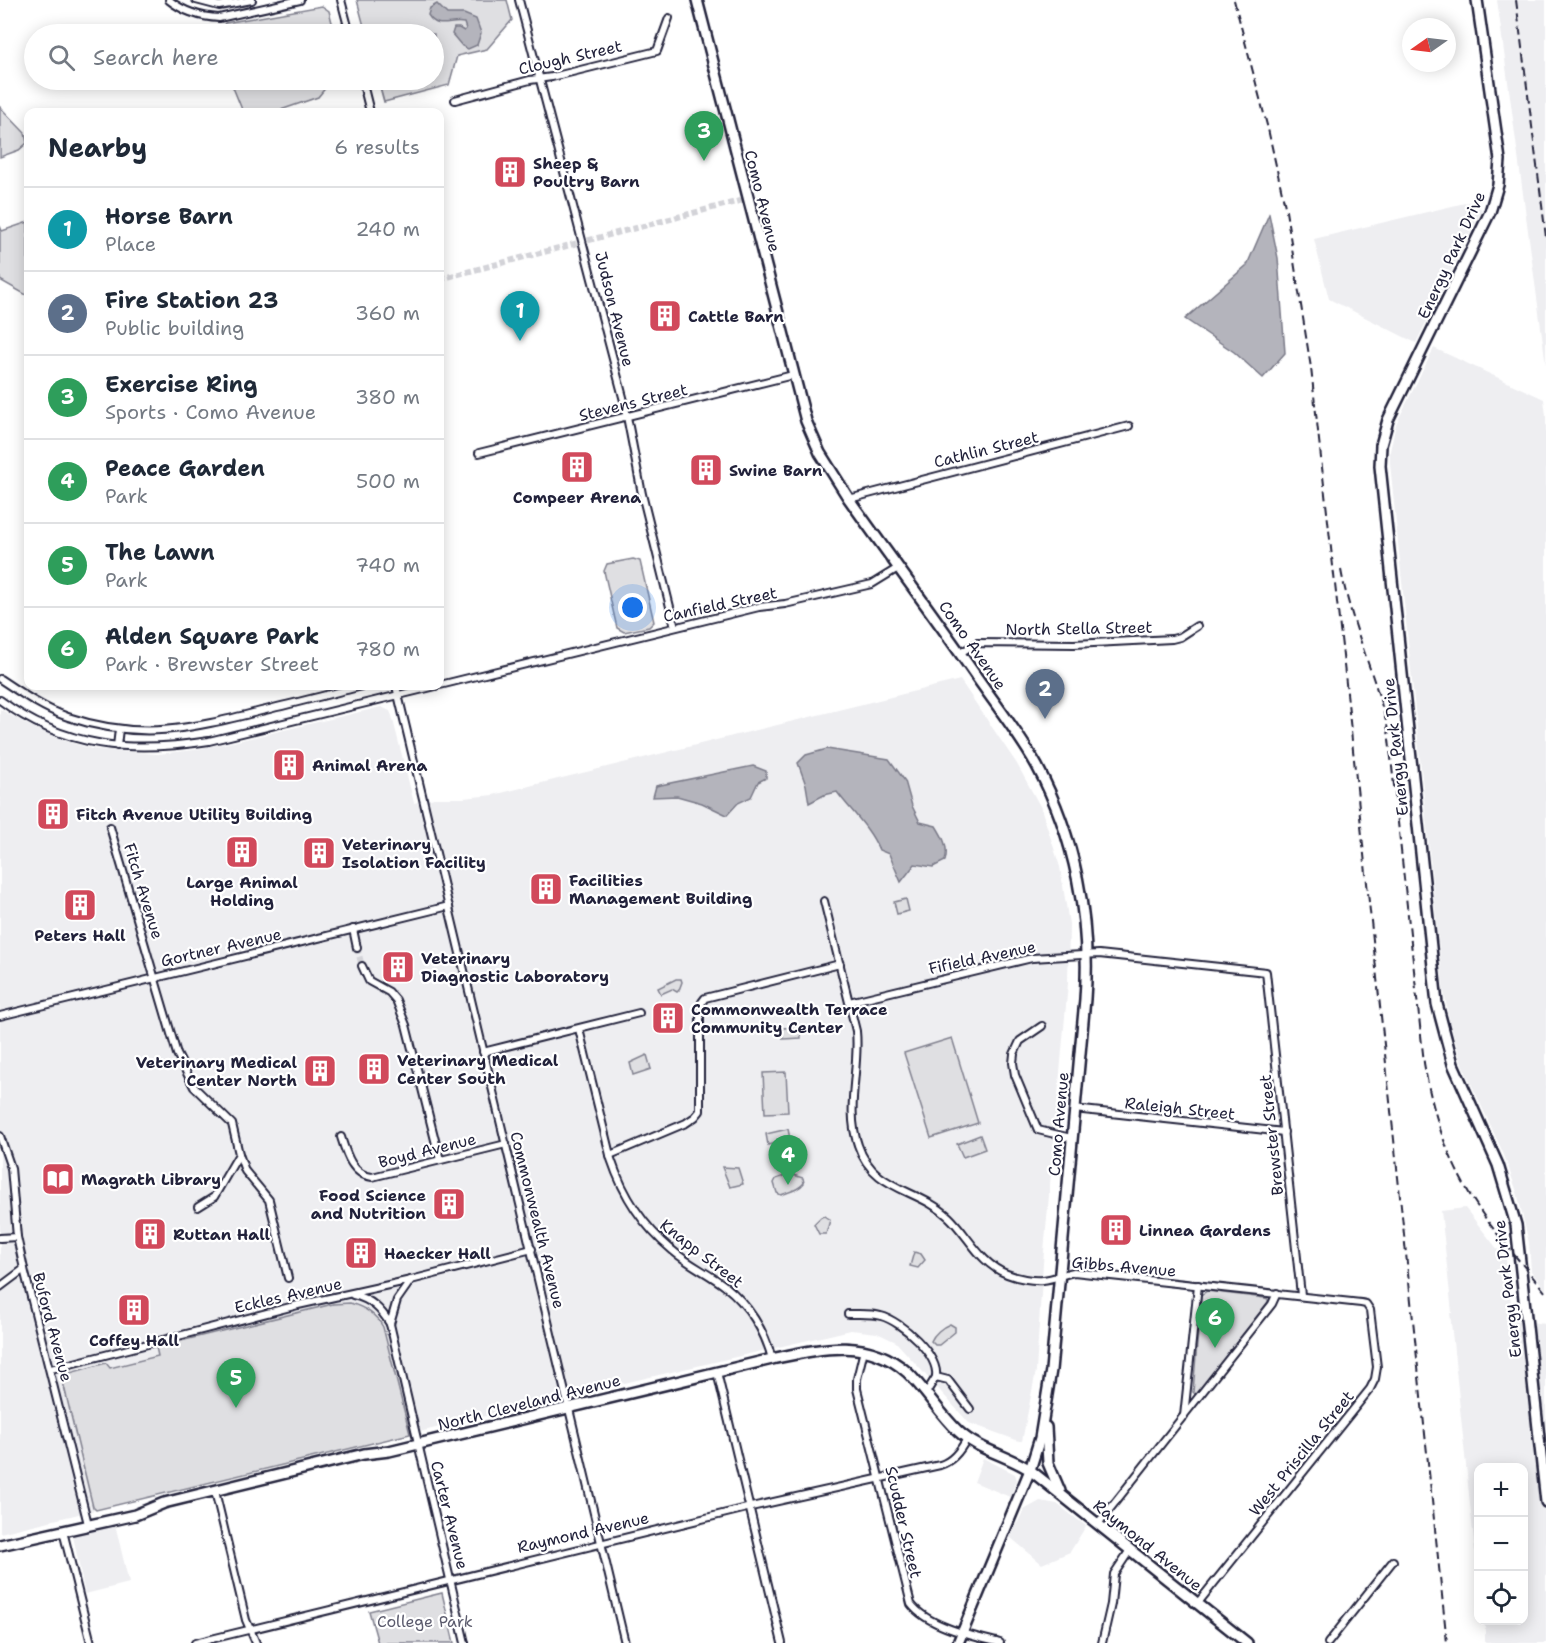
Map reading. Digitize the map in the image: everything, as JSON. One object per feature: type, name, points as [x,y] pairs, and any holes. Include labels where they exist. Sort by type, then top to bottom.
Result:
[{"type":"main road","name":"Como Avenue","points":[[697,0],[793,375],[811,436],[828,468],[849,499],[1025,747],[1050,793],[1075,869],[1083,912],[1086,954],[1085,999],[1051,1370],[1044,1415],[1030,1470],[958,1643]]},
{"type":"main road","name":"Energy Park Drive","points":[[1477,0],[1499,148],[1498,185],[1490,212],[1388,420],[1381,445],[1380,466],[1437,1004],[1453,1064],[1498,1165],[1516,1225],[1546,1502]]},
{"type":"main road","name":"North Cleveland Avenue","points":[[0,1545],[135,1515],[164,1503],[364,1454],[389,1451],[771,1359],[833,1347],[864,1350],[905,1371],[967,1438],[1030,1470]]},
{"type":"main road","points":[[1044,1415],[1048,1463],[1054,1480],[1065,1498]]},
{"type":"main road","name":"Raymond Avenue","points":[[1030,1470],[1247,1643]]},
{"type":"street","points":[[169,0],[186,11],[219,18],[300,0]]},
{"type":"street","points":[[196,0],[219,6],[252,0]]},
{"type":"street","points":[[341,0],[347,24]]},
{"type":"street","name":"Judson Avenue","points":[[519,0],[576,221],[587,254],[675,627]]},
{"type":"street","name":"Clough Street","points":[[455,100],[657,51],[669,18]]},
{"type":"street","points":[[364,90],[369,108]]},
{"type":"street","name":"Stevens Street","points":[[479,453],[793,375]]},
{"type":"street","name":"Cathlin Street","points":[[849,499],[1129,426]]},
{"type":"street","name":"Canfield Street","points":[[444,684],[759,607],[785,604],[872,584],[898,568]]},
{"type":"street","name":"North Stella Street","points":[[960,653],[977,643],[1074,644],[1172,639],[1197,626]]},
{"type":"street","points":[[0,679],[42,705],[66,716],[137,731],[199,727],[347,690]]},
{"type":"street","name":"Commonwealth Avenue","points":[[397,690],[625,1643]]},
{"type":"street","name":"Canfield Street","points":[[0,700],[33,721],[56,730],[96,744],[134,748],[209,741],[416,690]]},
{"type":"street","points":[[117,746],[119,729]]},
{"type":"street","name":"Fitch Avenue","points":[[110,827],[156,977],[173,1042],[182,1065],[194,1087],[232,1124],[245,1171],[269,1200],[288,1278]]},
{"type":"street","name":"Gibbs Avenue","points":[[824,901],[857,1043],[854,1126],[858,1145],[868,1164],[890,1185],[925,1200],[944,1213],[983,1258],[998,1270],[1011,1275],[1043,1280],[1074,1272],[1301,1295],[1366,1304]]},
{"type":"street","name":"Gortner Avenue","points":[[0,1016],[449,906]]},
{"type":"street","points":[[353,929],[357,948]]},
{"type":"street","name":"Fifield Avenue","points":[[849,1002],[1032,958],[1086,954],[1266,972]]},
{"type":"street","points":[[610,1155],[678,1126],[698,1114],[701,1107],[700,1007],[703,1000],[708,996],[840,964]]},
{"type":"street","points":[[362,966],[369,981],[389,992],[396,1000],[406,1025],[440,1160]]},
{"type":"street","name":"Brewster Street","points":[[1266,972],[1301,1295]]},
{"type":"street","points":[[483,1052],[639,1013]]},
{"type":"street","points":[[1042,1026],[1024,1037],[1017,1045],[1013,1058],[1014,1071],[1038,1130],[1071,1138]]},
{"type":"street","name":"Knapp Street","points":[[579,1029],[610,1155],[622,1188],[644,1223],[674,1251],[725,1286],[738,1298],[757,1323],[771,1359]]},
{"type":"street","name":"Raleigh Street","points":[[1074,1110],[1284,1132]]},
{"type":"street","name":"Buford Avenue","points":[[0,1136],[11,1168],[17,1237],[24,1269],[51,1369],[88,1524]]},
{"type":"street","name":"Boyd Avenue","points":[[342,1137],[346,1156],[360,1172],[372,1177],[506,1144]]},
{"type":"street","points":[[198,1207],[214,1197],[239,1154]]},
{"type":"street","points":[[0,1238],[17,1237]]},
{"type":"street","name":"Eckles Avenue","points":[[51,1369],[287,1308],[532,1250]]},
{"type":"street","points":[[0,1287],[24,1269]]},
{"type":"street","points":[[390,1324],[397,1300],[411,1280]]},
{"type":"street","points":[[1184,1416],[1198,1285]]},
{"type":"street","points":[[1098,1524],[1272,1304],[1277,1293]]},
{"type":"street","name":"Carter Avenue","points":[[350,1294],[369,1300],[381,1309],[390,1324],[465,1643]]},
{"type":"street","name":"West Priscilla Street","points":[[1197,1604],[1376,1379],[1372,1315],[1366,1304]]},
{"type":"street","points":[[848,1314],[876,1314],[897,1323],[928,1353],[935,1365],[936,1377],[926,1393]]},
{"type":"street","name":"Scudder Street","points":[[864,1350],[856,1389],[911,1605],[923,1616],[963,1633],[1000,1643]]},
{"type":"street","points":[[717,1372],[782,1643]]},
{"type":"street","points":[[936,1377],[948,1380],[970,1409]]},
{"type":"street","name":"Raymond Avenue","points":[[195,1643],[751,1507],[945,1463],[961,1448],[967,1438]]},
{"type":"street","points":[[214,1491],[249,1630],[256,1643]]},
{"type":"street","points":[[63,1530],[91,1643]]},
{"type":"street","points":[[1102,1643],[1111,1604],[1114,1574],[1130,1550]]},
{"type":"street","points":[[1328,1643],[1393,1560]]},
{"type":"shaded area","points":[[1497,0],[1546,0],[1546,365]]},
{"type":"shaded area","points":[[437,4],[447,14],[464,14],[476,19],[481,33],[477,45],[468,49],[462,46],[452,34],[454,28],[464,31],[466,29],[464,23],[440,24],[432,20],[428,15],[430,8]]},
{"type":"shaded area","points":[[1469,202],[1482,209],[1416,343],[1329,299],[1314,239]]},
{"type":"shaded area","points":[[1269,214],[1278,258],[1285,353],[1263,378],[1234,352],[1185,319],[1247,265]]},
{"type":"shaded area","points":[[1434,348],[1544,399],[1546,416],[1546,1290],[1531,1271],[1529,1243],[1517,1192],[1504,1155],[1462,1064],[1449,1019],[1443,987],[1390,463],[1390,451],[1396,424]]},
{"type":"shaded area","points":[[960,680],[1017,764],[1041,808],[1060,867],[1069,924],[1068,983],[1043,1263],[1036,1371],[1022,1441],[969,1423],[896,1342],[877,1333],[851,1330],[0,1533],[0,709],[28,725],[92,749],[158,754],[237,741],[381,707],[390,711],[392,716],[414,803],[434,798],[493,795]]},
{"type":"shaded area","points":[[827,749],[889,759],[905,781],[912,806],[920,822],[936,826],[941,834],[946,847],[945,861],[933,867],[915,864],[901,882],[889,854],[879,850],[865,827],[837,792],[824,795],[809,803],[806,785],[798,763],[806,755]]},
{"type":"shaded area","points":[[753,766],[766,771],[766,778],[758,782],[751,797],[738,803],[727,815],[702,803],[677,796],[653,797],[656,786]]},
{"type":"shaded area","points":[[1465,1208],[1506,1260],[1513,1320],[1546,1324],[1546,1643],[1485,1643],[1485,1625],[1528,1625],[1528,1463],[1474,1463],[1474,1541],[1441,1211]]},
{"type":"shaded area","points":[[983,1458],[1015,1474],[1017,1480],[1010,1497],[974,1482]]},
{"type":"shaded area","points":[[1040,1501],[1057,1504],[1086,1526],[1070,1552],[1042,1564],[1010,1537],[1024,1510]]},
{"type":"shaded area","points":[[115,1524],[129,1583],[85,1594],[73,1536],[77,1532]]},
{"type":"green space","points":[[357,0],[507,0],[512,20],[487,49],[457,56],[449,85],[444,86],[444,24],[363,24]]},
{"type":"green space","points":[[322,6],[329,11],[332,24],[224,24]]},
{"type":"green space","points":[[234,90],[324,90],[318,97],[286,108],[241,108]]},
{"type":"green space","points":[[381,90],[430,90],[384,102]]},
{"type":"green space","points":[[0,107],[24,132],[24,146],[19,150],[0,157]]},
{"type":"green space","points":[[24,223],[24,294],[0,280],[0,226],[2,231]]},
{"type":"green space","points":[[633,559],[640,561],[654,622],[649,627],[624,632],[617,628],[604,571],[607,564]]},
{"type":"green space","points":[[906,899],[909,911],[897,914],[894,902]]},
{"type":"green space","points":[[676,979],[681,979],[682,982],[677,992],[672,989],[661,994],[658,988]]},
{"type":"green space","points":[[800,1027],[801,1038],[783,1039],[782,1028]]},
{"type":"green space","points":[[952,1038],[978,1123],[931,1138],[904,1053]]},
{"type":"green space","points":[[647,1055],[651,1069],[633,1075],[630,1063]]},
{"type":"green space","points":[[786,1072],[788,1112],[765,1113],[763,1073]]},
{"type":"green space","points":[[788,1129],[790,1139],[768,1145],[766,1134]]},
{"type":"green space","points":[[980,1135],[985,1149],[963,1157],[957,1144]]},
{"type":"green space","points":[[722,1167],[738,1168],[743,1184],[730,1187]]},
{"type":"green space","points":[[790,1174],[803,1178],[804,1183],[790,1192],[781,1195],[777,1193],[774,1183],[776,1179]]},
{"type":"green space","points":[[824,1216],[830,1220],[826,1234],[819,1234],[814,1224]]},
{"type":"green space","points":[[914,1252],[921,1254],[925,1260],[918,1268],[910,1266]]},
{"type":"green space","points":[[1207,1291],[1265,1298],[1268,1302],[1196,1395],[1193,1392],[1201,1295]]},
{"type":"green space","points":[[350,1303],[369,1312],[383,1327],[410,1434],[96,1510],[93,1507],[63,1382],[66,1374],[106,1363],[110,1368],[158,1356],[156,1347],[333,1304]]},
{"type":"green space","points":[[950,1324],[955,1327],[955,1332],[939,1345],[935,1345],[931,1341],[934,1336]]},
{"type":"green space","name":"College Park","points":[[442,1593],[454,1643],[378,1643],[369,1611]]},
{"type":"tunnel","points":[[444,278],[747,199]]},
{"type":"tunnel","points":[[357,948],[362,966]]},
{"type":"railway","points":[[1234,0],[1268,129],[1286,211],[1311,368],[1447,1643]]},
{"type":"railway","points":[[1516,0],[1546,237]]},
{"type":"railway","points":[[1341,570],[1351,611],[1388,730],[1424,1063],[1431,1098],[1447,1149],[1472,1198],[1498,1235],[1546,1293]]},
{"type":"place","name":"Exercise Ring","points":[[704,161]]},
{"type":"place","name":"Sheep & Poultry Barn","points":[[510,172]]},
{"type":"place","name":"Cattle Barn","points":[[665,316]]},
{"type":"place","name":"Horse Barn","points":[[520,341]]},
{"type":"place","name":"Compeer Arena","points":[[577,467]]},
{"type":"place","name":"Swine Barn","points":[[706,470]]},
{"type":"place","name":"Fire Station 23","points":[[1045,719]]},
{"type":"place","name":"Animal Arena","points":[[289,765]]},
{"type":"place","name":"Fitch Avenue Utility Building","points":[[53,814]]},
{"type":"place","name":"Large Animal Holding","points":[[242,852]]},
{"type":"place","name":"Veterinary Isolation Facility","points":[[319,853]]},
{"type":"place","name":"Facilities Management Building","points":[[546,889]]},
{"type":"place","name":"Peters Hall","points":[[80,905]]},
{"type":"place","name":"Veterinary Diagnostic Laboratory","points":[[398,967]]},
{"type":"place","name":"Commonwealth Terrace Community Center","points":[[668,1018]]},
{"type":"place","name":"Veterinary Medical Center South","points":[[374,1069]]},
{"type":"place","name":"Veterinary Medical Center North","points":[[320,1071]]},
{"type":"place","name":"Magrath Library","points":[[58,1179]]},
{"type":"place","name":"Peace Garden","points":[[788,1185]]},
{"type":"place","name":"Food Science and Nutrition","points":[[449,1204]]},
{"type":"place","name":"Linnea Gardens","points":[[1116,1230]]},
{"type":"place","name":"Ruttan Hall","points":[[150,1234]]},
{"type":"place","name":"Haecker Hall","points":[[361,1253]]},
{"type":"place","name":"Coffey Hall","points":[[134,1310]]},
{"type":"place","name":"Alden Square Park","points":[[1215,1348]]},
{"type":"place","name":"The Lawn","points":[[236,1408]]}]
